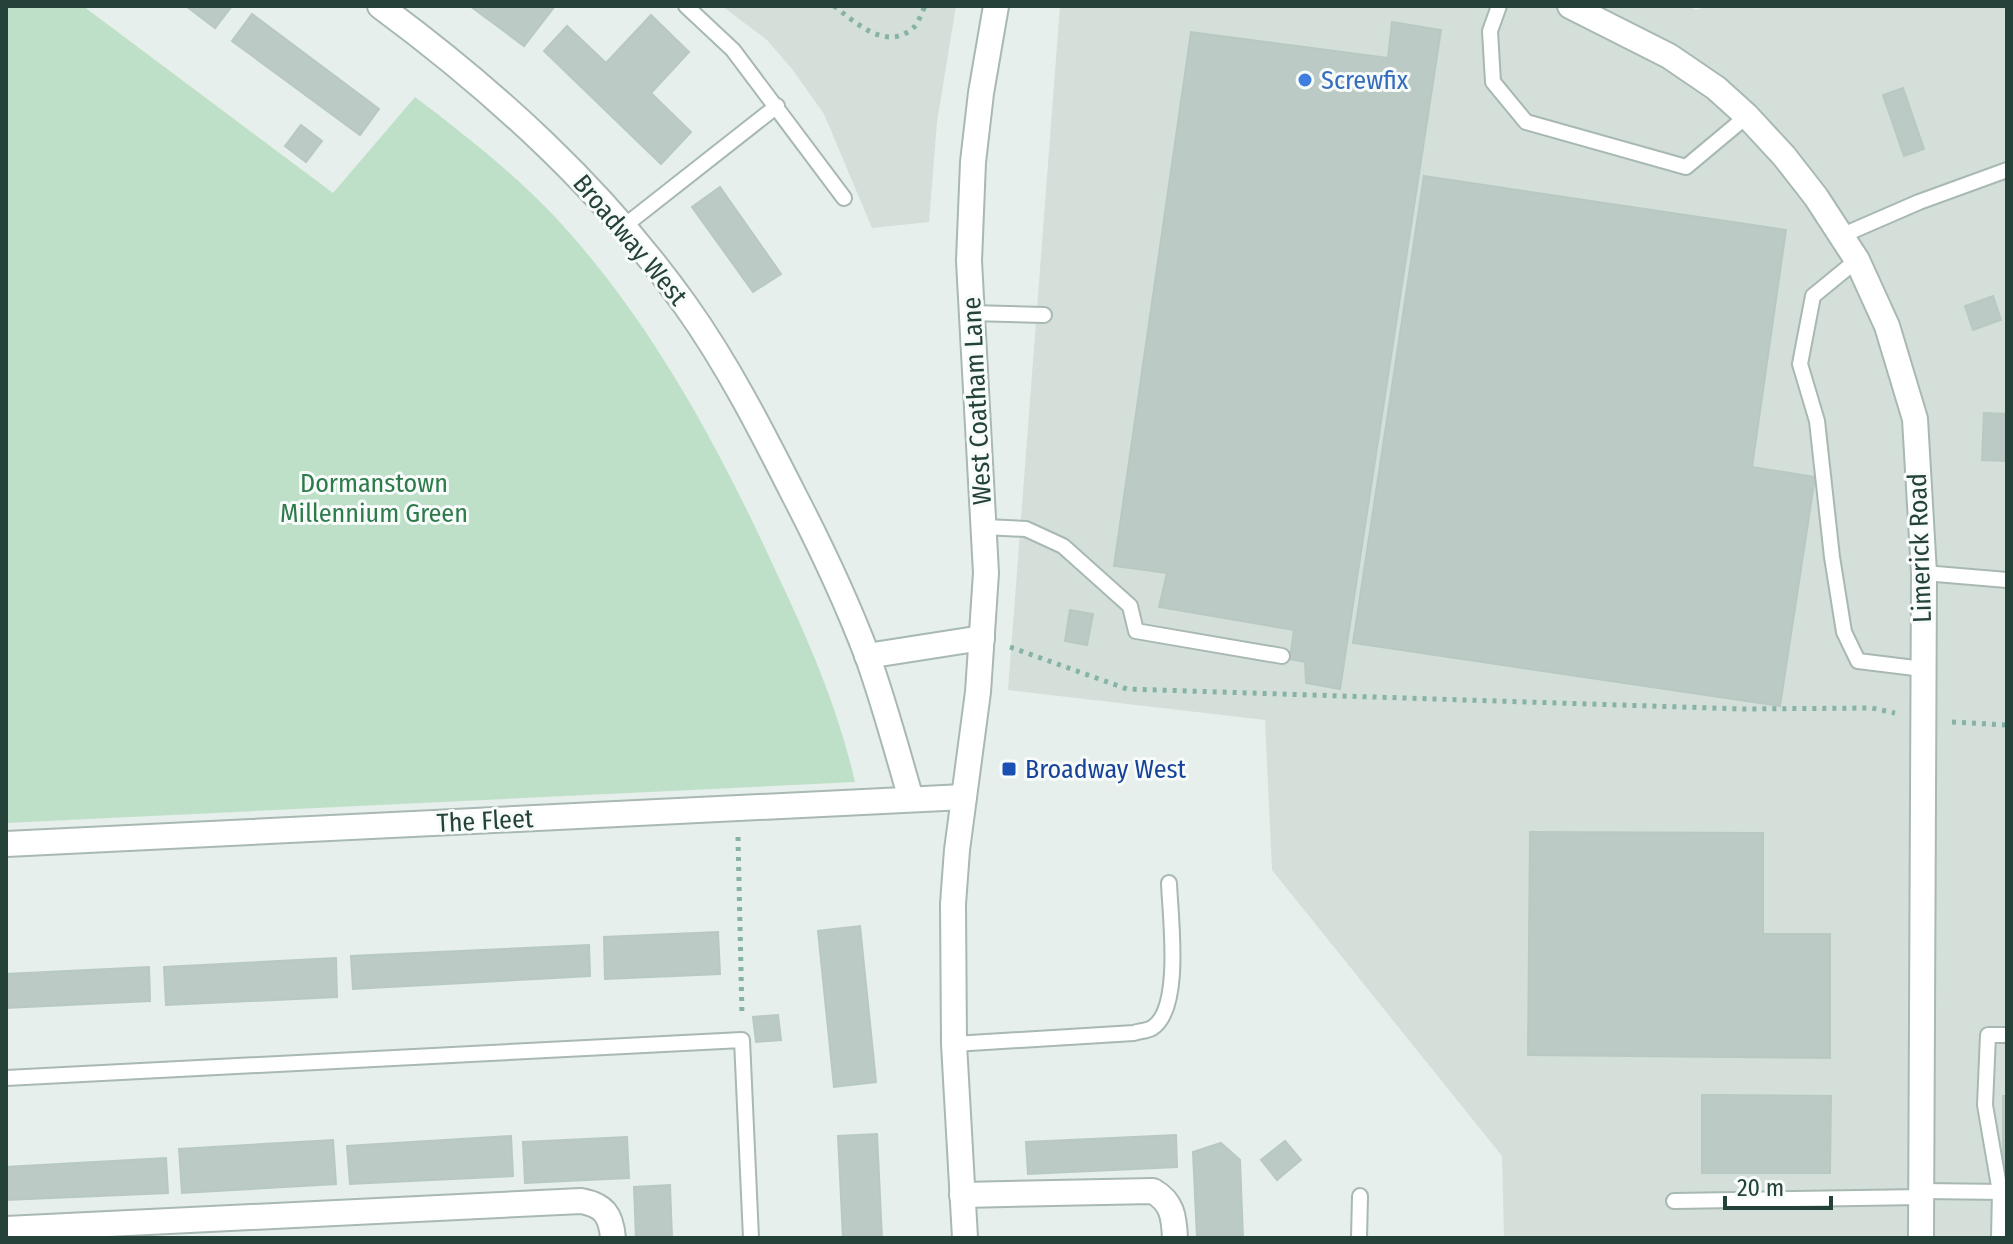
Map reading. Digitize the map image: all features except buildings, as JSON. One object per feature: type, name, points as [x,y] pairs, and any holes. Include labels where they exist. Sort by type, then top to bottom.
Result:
[{"type":"street","name":"Broadway West","points":[[380,6],[424,39],[566,163],[623,227],[686,306],[765,436],[826,557],[867,656],[911,799]]},
{"type":"street","name":"West Coatham Lane","points":[[964,797],[986,573],[970,313],[973,162],[996,6]]},
{"type":"street","name":"Limerick Road","points":[[1570,6],[1669,56],[1716,88],[1784,156],[1843,235],[1857,260],[1887,326],[1915,419],[1924,573],[1921,1238]]},
{"type":"street","points":[[867,656],[982,638]]},
{"type":"street","points":[[964,797],[953,904],[954,1044],[965,1238]]},
{"type":"street","name":"The Fleet","points":[[6,844],[964,797]]},
{"type":"street","points":[[962,1195],[1153,1191],[1165,1198],[1175,1220],[1175,1238]]},
{"type":"street","points":[[6,1229],[268,1227],[581,1201],[595,1204],[606,1211],[612,1223],[613,1238]]},
{"type":"lane","points":[[686,6],[733,50],[844,198]]},
{"type":"lane","points":[[1499,6],[1490,31],[1493,82],[1526,122],[1686,167],[1747,116]]},
{"type":"lane","points":[[623,227],[777,106]]},
{"type":"lane","points":[[1843,235],[1919,202],[2007,170]]},
{"type":"lane","points":[[1857,260],[1813,296],[1800,364],[1817,421],[1844,632],[1858,661],[1923,669]]},
{"type":"lane","points":[[970,313],[1044,315]]},
{"type":"lane","points":[[984,527],[1026,529],[1063,546],[1130,606],[1136,631],[1282,656]]},
{"type":"lane","points":[[1924,573],[2007,580]]},
{"type":"lane","points":[[954,1044],[1134,1033],[1152,1028],[1160,1020],[1171,995],[1169,883]]},
{"type":"lane","points":[[1999,1238],[2004,1192],[1985,1105],[1988,1035],[2007,1035]]},
{"type":"lane","points":[[6,1078],[742,1040],[751,1238]]},
{"type":"lane","points":[[1674,1201],[2004,1192]]},
{"type":"lane","points":[[1359,1238],[1360,1196]]},
{"type":"path","points":[[834,6],[870,33],[893,38],[913,28],[925,6]]},
{"type":"path","points":[[982,638],[1127,689],[1743,709],[1872,708],[1922,720],[2007,725]]},
{"type":"path","points":[[738,809],[742,1040]]},
{"type":"shaded area","points":[[722,6],[956,6],[937,122],[929,222],[872,228],[824,114],[767,40]]},
{"type":"shaded area","points":[[1060,6],[1686,6],[1696,10],[1709,6],[2007,6],[2007,1238],[1504,1238],[1502,1156],[1272,870],[1265,720],[1008,690]]},
{"type":"green space","name":"Dormanstown Millennium Green","points":[[6,6],[83,6],[333,193],[415,97],[524,186],[592,259],[624,301],[709,436],[791,603],[832,704],[855,782],[6,823]]},
{"type":"place","name":"Screwfix","points":[[1305,80]]},
{"type":"place","name":"Broadway West","points":[[1009,769]]}]
